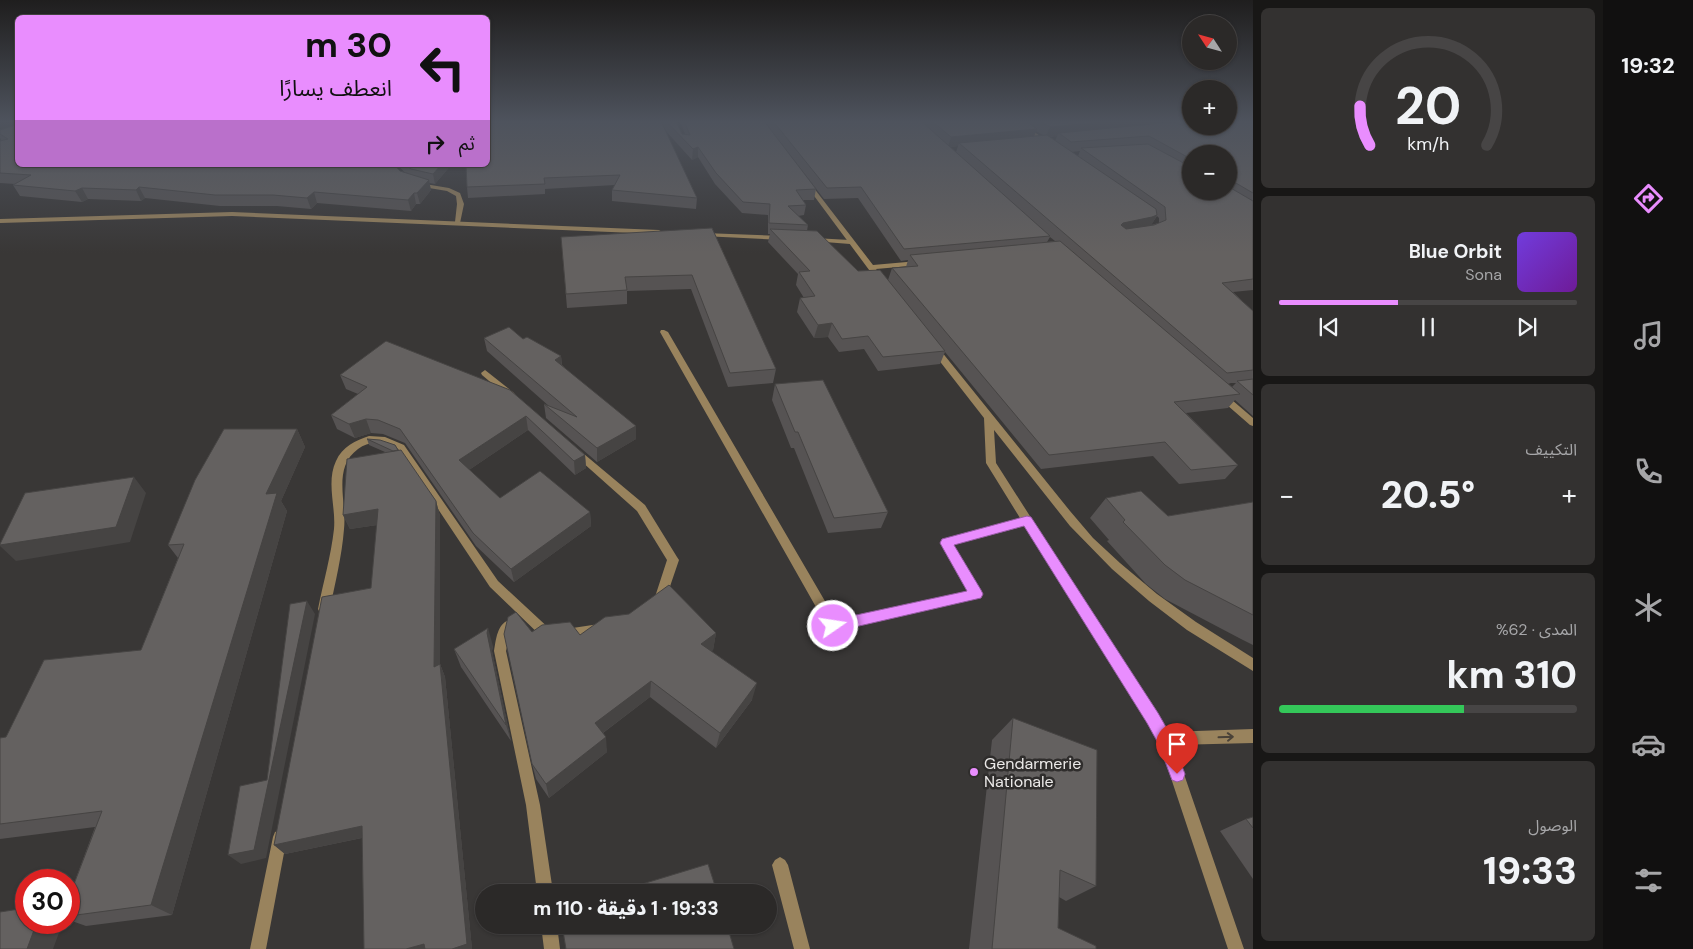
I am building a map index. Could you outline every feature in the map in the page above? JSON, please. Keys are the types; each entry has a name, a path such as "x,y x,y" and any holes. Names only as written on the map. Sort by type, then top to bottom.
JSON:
{"street":[{"path":"800,174 850,242 889,290"},
{"path":"411,182 457,193 460,198 458,222"},
{"path":"0,221 232,214 664,232"},
{"path":"694,234 792,239"},
{"path":"801,239 850,242"},
{"path":"871,268 930,262"},
{"path":"664,332 833,626 976,594 946,543 1027,520"},
{"path":"930,342 1069,517 1096,548 1130,580 1171,612 1253,665"},
{"path":"485,373 522,405"},
{"path":"1220,389 1253,424"},
{"path":"989,417 991,463 1165,739 1236,949"},
{"path":"322,616 339,528 337,466 349,449 361,442 375,438 401,447 494,584 549,636 614,627"},
{"path":"567,444 641,508 673,560 661,599 653,604"},
{"path":"522,610 505,630 500,651 533,805 544,884"},
{"path":"1165,739 1253,736"},
{"path":"258,949 283,822"},
{"path":"780,865 802,949"},
{"path":"550,934 552,949"}],"building":[{"path":"0,165 15,165 15,167 396,167 400,171 429,180 408,200 314,192 307,198 273,195 215,195 139,187 136,190 82,188 75,191 13,185 31,175 0,173"},
{"path":"490,165 682,165 697,198 612,190 620,175 544,178 545,184 467,187 466,167 490,167"},
{"path":"711,165 798,165 816,189 796,190 806,205 788,206 808,225 769,223 770,204 743,202"},
{"path":"809,165 971,165 1050,236 904,249 861,187 827,188"},
{"path":"985,165 1092,165 1156,209 1157,215 1123,223 1121,225 1126,229 1154,225 1166,220 1165,207 1106,165 1182,165 1182,200 1237,200 1237,192 1253,201 1253,279 1222,283 1253,311 1253,370 1227,373"},
{"path":"1237,165 1253,165 1253,193 1237,184"},
{"path":"408,167 439,167 433,174"},
{"path":"712,228 776,369 730,373 692,275 625,277 627,290 566,294 561,237"},
{"path":"770,229 817,231 858,271 880,270 945,351 883,357 868,336 842,339 832,323 818,325 800,298 815,296 799,272 810,271"},
{"path":"1060,241 1240,394 1174,402 1238,465 1191,470 1165,442 1049,455 892,268 918,266 910,255"},
{"path":"509,327 523,339 527,337 561,356 555,360 636,426 597,448 544,404 577,417 484,338"},
{"path":"386,341 510,390 585,455 574,461 526,416 459,460 500,498 540,471 590,512 511,569 473,533 400,429 378,420 366,419 349,424 331,415 367,387 340,375"},
{"path":"1253,379 1253,395 1237,381"},
{"path":"823,380 888,512 834,518 798,432 795,432 775,384"},
{"path":"224,429 297,429 266,494 277,493 151,905 80,915 80,869 102,811 0,824 0,738 6,737 44,660 141,650 184,544 168,545 195,480"},
{"path":"367,439 380,440 395,445 398,450 393,451"},
{"path":"401,450 436,501 434,667 440,664 467,944 452,949 425,949 424,944 406,949 364,949 362,826 274,845 322,597 371,588 378,509 343,515 347,459"},
{"path":"134,477 116,527 0,545 25,493"},
{"path":"1141,491 1168,516 1253,502 1253,615 1185,580 1165,565 1123,522 1125,520 1106,498"},
{"path":"669,585 716,633 701,644 757,683 720,733 651,681 595,723 606,737 546,784 532,764 504,634 508,617 516,612 532,632 542,625 570,622 580,635 605,617 629,614"},
{"path":"307,601 254,850 228,855 240,786 267,780 290,604"},
{"path":"488,628 487,633 506,725 454,649"},
{"path":"1013,718 1097,750 1096,886 1060,870 1058,928 1096,946 1096,949 992,949"},
{"path":"1253,817 1253,828 1246,819"},
{"path":"708,864 714,884 642,884"},
{"path":"15,910 15,934 33,934 27,949 0,949 0,912"},
{"path":"564,934 730,934 734,949 566,949"}],"place":[{"name":"Gendarmerie Nationale","path":"974,772"}],"route":[{"path":"833,626 976,594 946,543 1027,520 1048,556 1153,718 1165,739 1177,774"}]}
